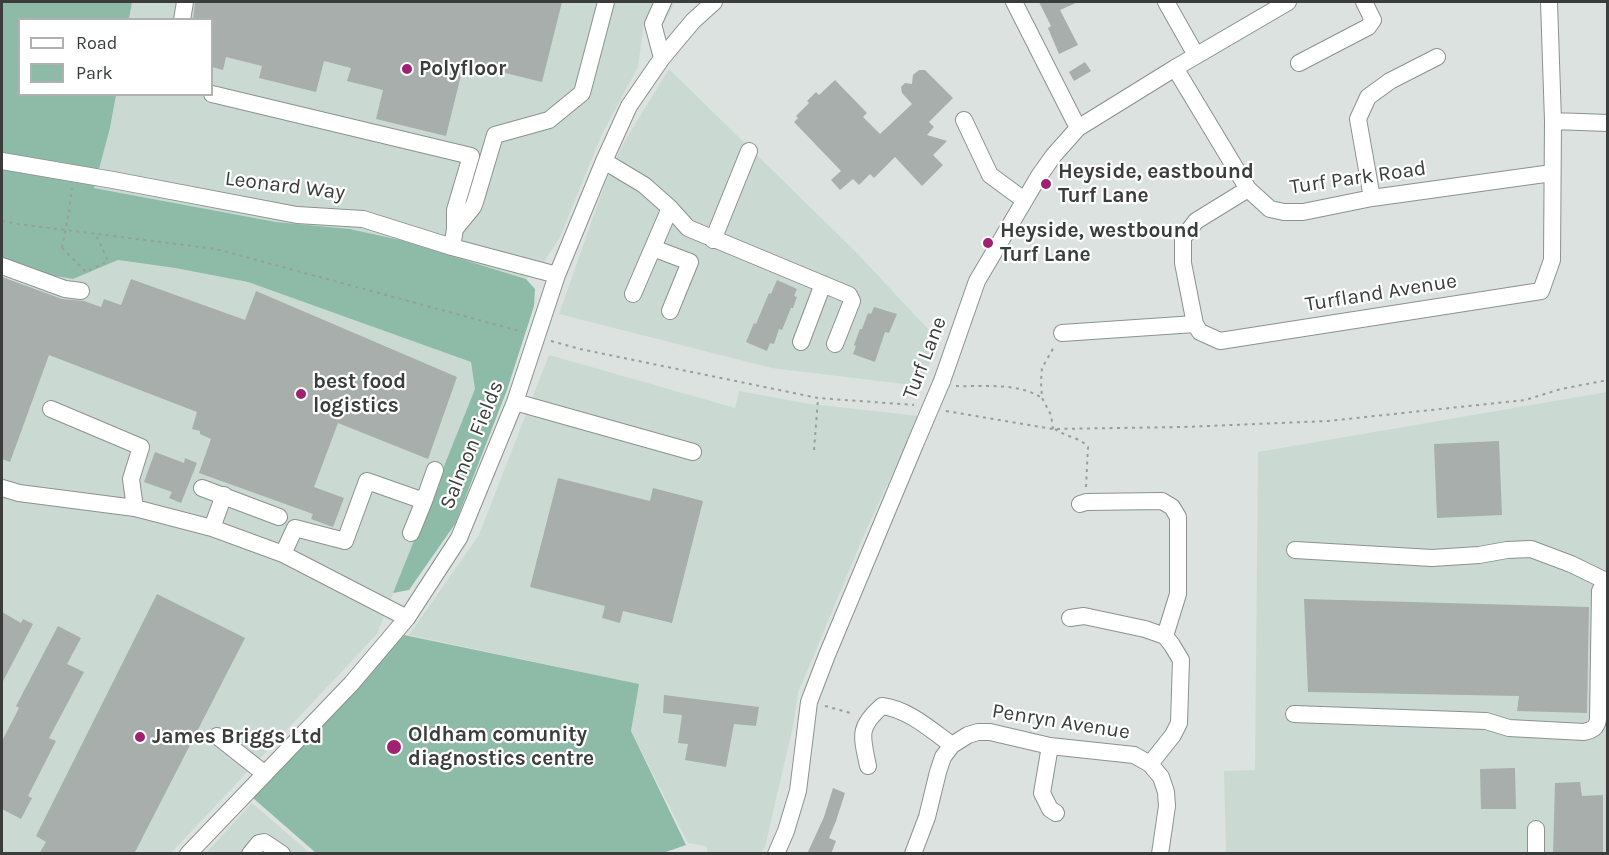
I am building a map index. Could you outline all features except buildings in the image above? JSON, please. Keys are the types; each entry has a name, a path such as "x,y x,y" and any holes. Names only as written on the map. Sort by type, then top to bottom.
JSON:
{"street":[{"path":"182,18 185,2"},
{"path":"455,229 473,207 495,135 549,120 582,93 606,2"},
{"path":"662,58 653,24 663,2"},
{"name":"Salmon Fields","path":"196,851 265,774 351,684 407,618 459,537 515,402 557,275 603,161 629,106 662,58 693,21 714,2"},
{"path":"1014,2 1078,128"},
{"path":"1167,2 1197,55"},
{"name":"Turf Lane","path":"776,854 786,831 798,791 809,702 916,442 949,383 977,281 1024,200 1054,154 1078,128 1288,2"},
{"path":"1299,63 1368,27 1373,20 1364,2"},
{"name":"Turfland Avenue","path":"1195,324 1200,332 1220,341 1541,291 1552,260 1549,2"},
{"path":"1372,198 1358,119 1368,97 1383,86 1437,57"},
{"name":"Turf Park Road","path":"1175,68 1248,189 1270,209 1303,212 1372,198 1552,173"},
{"path":"213,94 471,156 489,154"},
{"path":"964,120 990,175 1024,200"},
{"path":"1552,121 1608,123"},
{"path":"713,240 749,151"},
{"path":"452,247 455,229 454,210 471,156"},
{"name":"Leonard Way","path":"2,161 297,215 363,219 452,247 557,275"},
{"path":"603,161 644,185 688,228 849,295 852,301 835,344"},
{"path":"1062,333 1195,324 1183,263 1183,238 1196,221 1248,189"},
{"path":"633,294 670,208"},
{"path":"653,248 690,262 670,311"},
{"path":"2,266 65,289 81,291"},
{"path":"801,342 822,284"},
{"path":"515,402 693,452"},
{"path":"51,409 141,447 131,479 135,508"},
{"path":"411,532 435,470"},
{"path":"283,554 295,528 345,541 366,481 424,501"},
{"path":"2,488 19,493 135,508 212,528 283,554 407,618"},
{"path":"202,488 279,518"},
{"path":"212,528 224,495"},
{"path":"1083,503 1162,501 1176,512 1178,517 1178,594 1165,636"},
{"path":"1295,550 1432,558 1531,549 1571,564 1608,582"},
{"path":"1294,714 1486,721 1509,728 1590,731 1597,723 1600,591 1608,582"},
{"path":"1070,618 1084,616 1145,629 1165,636 1181,660 1179,723 1173,735 1150,764"},
{"path":"868,766 862,736 868,718 882,705 892,707 914,718 952,745 943,758 927,817 913,854"},
{"name":"Penryn Avenue","path":"952,745 968,735 990,732 1050,746 1134,754 1150,764 1161,777 1166,792 1167,806 1160,854"},
{"path":"217,736 265,774"},
{"path":"1050,746 1042,793 1050,808 1056,813"},
{"path":"1536,830 1536,854"},
{"path":"250,854 259,843 264,842 282,854"}],"path":[{"path":"75,173 62,248 86,272 108,261 96,234"},
{"path":"1062,333 1042,368 1042,398 1051,416 1054,429 1061,434 1085,442 1088,447 1083,503"},
{"path":"949,383 1019,388 1031,391 1042,398"},
{"path":"814,450 818,398"},
{"path":"809,702 868,718"}],"shaded area":[{"path":"132,2 675,2 662,26 644,23 638,67 602,134 560,237 542,265 526,279 400,240 350,229 276,222 94,188 116,96 213,96 213,18 129,18"},
{"path":"669,69 857,253 939,341 920,386 772,368 559,314 606,181 623,144"},
{"path":"2,258 50,275 73,279 118,260 248,282 471,362 475,389 377,634 171,853 2,853"},
{"path":"549,355 735,408 739,391 810,404 919,416 863,537 798,693 793,726 765,847 761,853 708,853 706,846 688,843 631,731 638,684 409,635 479,535"},
{"path":"1607,392 1606,853 1226,853 1224,771 1255,770 1258,452"},
{"path":"252,803 310,853 205,854"}],"green space":[{"path":"2,2 132,2 129,18 18,18 18,96 116,96 94,188 276,222 350,229 400,240 526,279 535,289 534,306 507,390 455,524 409,590 393,593 475,389 471,362 248,282 118,260 73,279 50,275 2,258"},
{"path":"404,635 639,684 631,731 686,845 660,854 316,853 253,798"}],"place":[{"name":"Polyfloor","path":"407,69"},
{"name":"Heyside, eastbound Turf Lane","path":"1046,184"},
{"name":"Heyside, westbound Turf Lane","path":"988,243"},
{"name":"best food logistics","path":"301,394"},
{"name":"James Briggs Ltd","path":"140,737"},
{"name":"Oldham comunity diagnostics centre","path":"394,747"}]}
